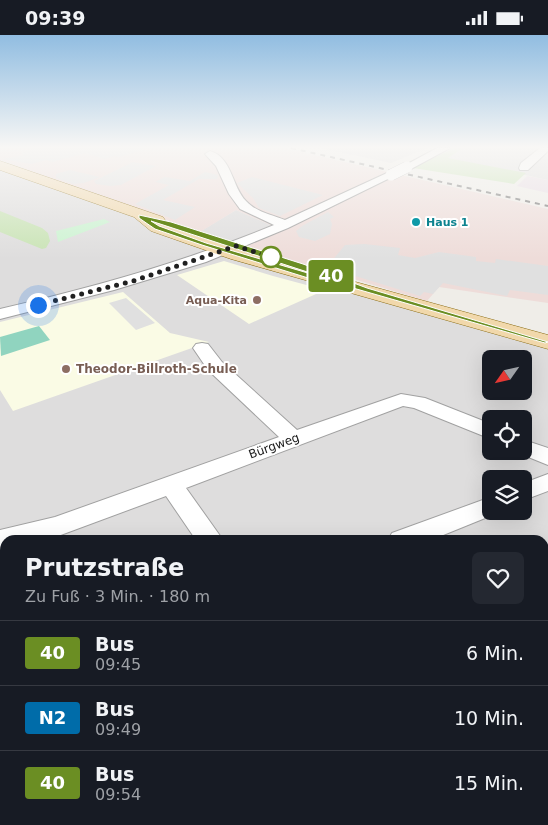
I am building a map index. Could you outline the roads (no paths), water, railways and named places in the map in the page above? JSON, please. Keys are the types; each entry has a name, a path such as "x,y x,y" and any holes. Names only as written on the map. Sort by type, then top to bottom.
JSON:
{"main road":[{"path":"55,185 141,216 157,227 229,248 323,280 365,289 548,342"}],"street":[{"path":"231,185 244,206 284,224"},
{"path":"0,314 125,283 229,248 369,185"},
{"path":"202,348 215,366 294,439"},
{"name":"Bürgweg","path":"41,535 57,533 170,484 401,400 418,403 482,428"},
{"path":"532,450 548,457"},
{"path":"532,488 548,481"},
{"path":"170,484 206,535"},
{"path":"416,535 482,509"}],"railway":[{"path":"454,185 548,206"}],"place":[{"name":"Haus 1","path":"416,222"},
{"name":"Aqua-Kita","path":"257,300"},
{"name":"Theodor-Billroth-Schule","path":"66,369"}]}
